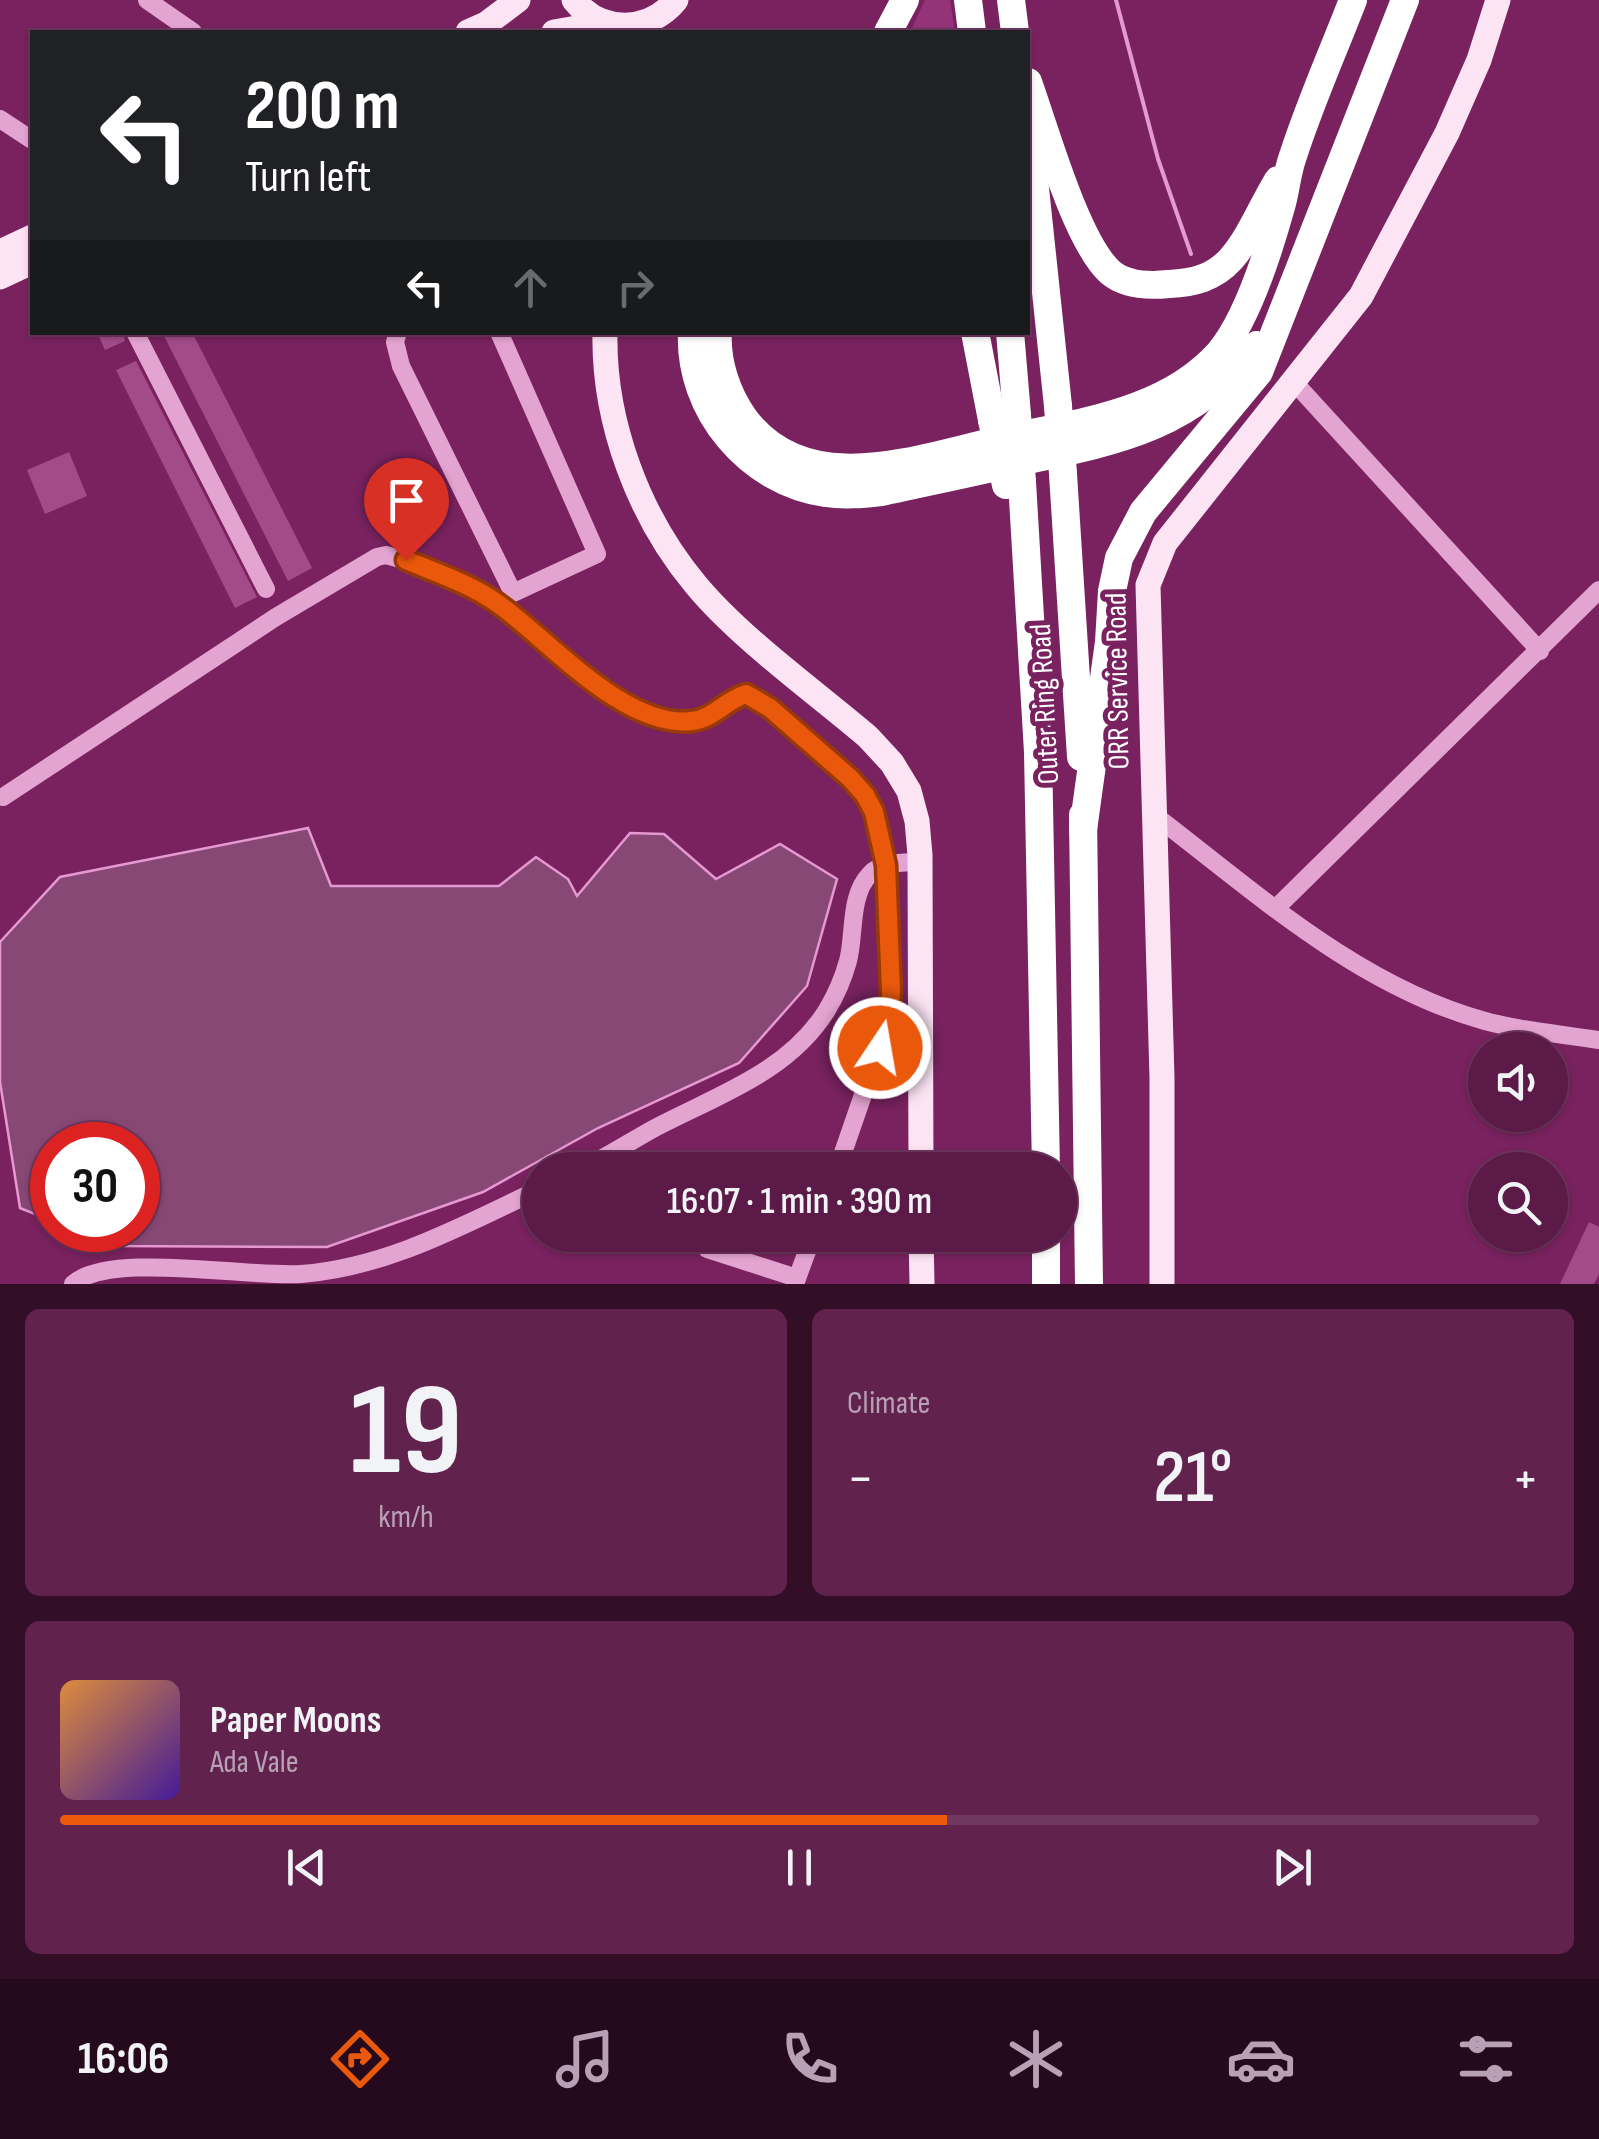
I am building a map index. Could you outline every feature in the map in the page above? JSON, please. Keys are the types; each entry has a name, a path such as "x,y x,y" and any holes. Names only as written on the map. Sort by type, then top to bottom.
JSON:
{"highway":[{"path":"889,30 904,0"},
{"path":"968,0 972,30"},
{"path":"1011,0 1016,30"},
{"path":"1030,88 1080,226 1112,274 1132,282 1192,283 1215,273 1243,243 1292,157 1353,0"},
{"path":"1083,830 1119,558 1130,532 1162,486 1259,372 1406,0"},
{"name":"Outer Ring Road","path":"1030,141 1058,406 1083,830 1089,1284"},
{"path":"718,335 727,388 750,426 785,454 825,467 873,468 1131,408 1184,382 1221,350 1245,308 1261,266 1281,208 1292,157"},
{"path":"692,335 702,392 713,416 740,451 776,477 800,487 854,494 881,492 1017,463 1143,432 1177,416 1237,370 1283,306"},
{"path":"976,335 1004,417"},
{"name":"Outer Ring Road","path":"1010,335 1004,417 1024,526 1038,752 1046,1152"},
{"path":"1046,1252 1046,1284"}],"main road":[{"path":"472,30 518,0"},
{"path":"574,0 587,14 615,27"},
{"path":"578,30 642,24 656,18 676,0"},
{"path":"663,30 676,0"},
{"name":"ORR Service Road","path":"1162,1284 1162,1078 1146,608 1154,563 1165,542 1361,296 1467,89 1498,0"},
{"path":"0,252 30,238"},
{"path":"0,277 30,263"},
{"path":"605,335 610,402 623,449 643,501 668,548 698,587 868,737 892,763 909,791 920,862 921,1152"},
{"path":"922,1252 922,1284"}],"street":[{"path":"147,0 190,30"},
{"path":"0,119 30,139"},
{"path":"137,335 266,590"},
{"path":"397,335 401,366 513,594 596,554 500,335"},
{"path":"1294,382 1540,651"},
{"path":"3,797 276,617 386,555 477,590 565,662 624,701 664,718 695,721 746,694 770,708 865,795 880,830 886,865 890,1017 843,1152"},
{"path":"1276,908 1599,590"},
{"path":"1153,814 1344,956 1408,992 1485,1021 1599,1040"},
{"path":"614,1152 781,1060 816,1026 839,987 860,889 870,872 886,865 920,862"},
{"path":"73,1284 86,1274 135,1268 301,1274 370,1262 406,1252 522,1197"},
{"path":"715,1252 796,1281 807,1252"}],"shaded area":[{"path":"925,0 950,0 955,30 911,30"},
{"path":"308,828 331,886 499,886 536,857 568,879 577,896 630,833 664,834 716,879 780,844 837,879 807,986 739,1063 555,1152 522,1152 522,1170 483,1192 327,1247 160,1246 160,1122 30,1122 30,1212 20,1208 0,1082 0,942 60,877"}],"building":[{"path":"98,335 124,335 125,341 105,350"},
{"path":"164,335 194,335 312,568 288,581"},
{"path":"136,361 257,597 235,608 116,370"},
{"path":"69,452 87,496 45,514 27,470"},
{"path":"1589,1222 1599,1227 1599,1274 1594,1284 1560,1284"}],"waterway":[{"path":"1116,0 1158,159 1191,254"}],"route":[{"path":"406,560 477,590 565,662 624,701 664,718 695,721 746,694 770,708 850,778 874,812 886,865 891,991 890,1017 880,1048"}]}
